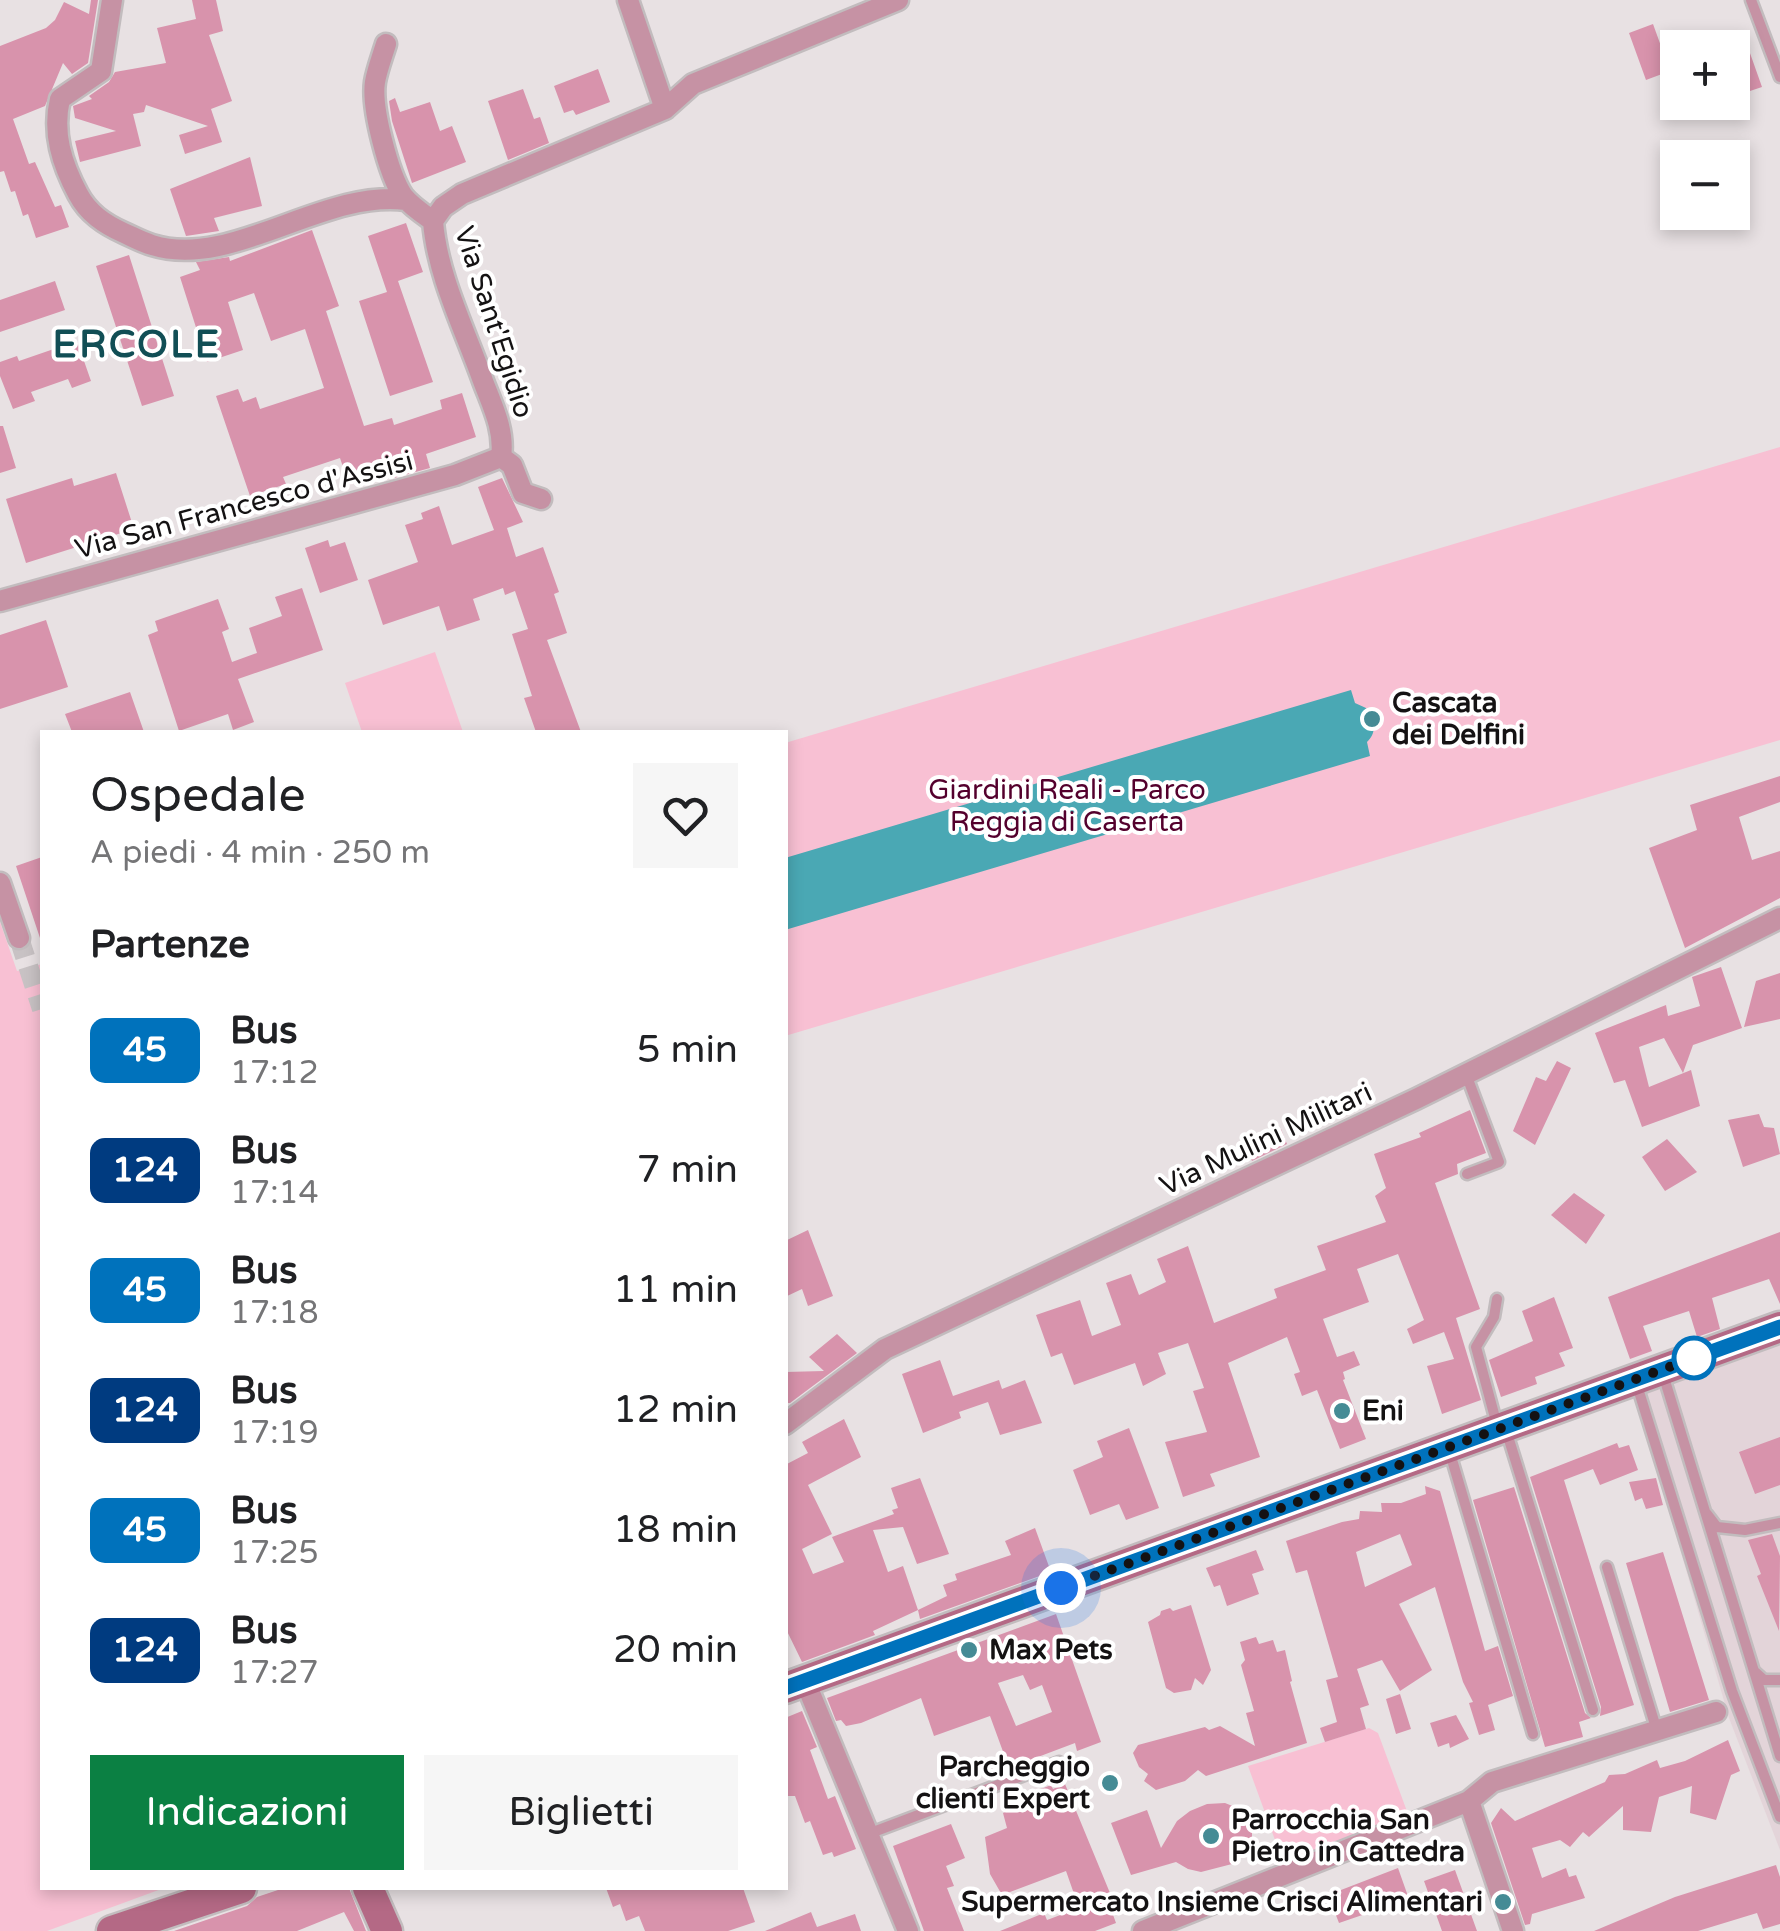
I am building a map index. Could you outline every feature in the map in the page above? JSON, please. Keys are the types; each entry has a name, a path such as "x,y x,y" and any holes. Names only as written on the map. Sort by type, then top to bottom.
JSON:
{"street":[{"path":"112,0 100,71 60,99 54,122 67,174 84,207 108,226 154,246 188,250 238,240 356,202 406,200"},
{"path":"628,0 664,109"},
{"path":"433,222 443,207 462,194 664,109 693,84 898,0"},
{"name":"Via Sant'Egidio","path":"386,44 374,84 375,104 397,186 406,200 433,222 448,283 501,430 500,457"},
{"path":"500,457 512,465 523,493 540,499"},
{"name":"Via San Francesco d'Assisi","path":"0,602 455,476 500,457"},
{"path":"0,883 19,938"},
{"name":"Via Mulini Militari","path":"788,1422 884,1349 1466,1074 1780,918"},
{"path":"908,1931 868,1834 792,1676 1448,1448 1780,1327"},
{"path":"1143,1931 1469,1801 1492,1782 1716,1712"},
{"path":"1469,1801 1513,1931"},
{"path":"112,1931 234,1890"},
{"path":"369,1890 387,1931"}],"lane":[{"path":"1751,0 1780,77"},
{"path":"1466,1074 1499,1162 1467,1174"},
{"path":"1497,1299 1494,1317 1476,1346 1593,1710"},
{"path":"1649,1375 1703,1510 1780,1756"},
{"path":"1649,1375 1736,1704 1780,1818"},
{"path":"1448,1448 1534,1734"},
{"path":"1703,1510 1717,1527 1745,1530 1780,1523"},
{"path":"1606,1567 1657,1731"},
{"path":"1754,1670 1764,1680 1780,1680"},
{"path":"1736,1704 1761,1695"},
{"path":"868,1834 1059,1762"}],"shaded area":[{"path":"1780,1342 1780,1850 1729,1718 1635,1394"}],"green space":[{"name":"Giardini Reali - Parco Reggia di Caserta","path":"1780,447 1780,740 788,1035 788,742"},
{"path":"435,652 462,730 361,730 345,683"},
{"path":"0,922 17,971 40,965 40,1890 159,1890 47,1931 0,1931"},
{"path":"1369,1728 1378,1733 1408,1814 1283,1862 1248,1766"}],"water":[{"path":"1351,690 1355,703 1366,708 1373,721 1373,734 1367,742 1370,756 788,929 788,857"}],"building":[{"path":"91,0 98,0 88,63 72,74 63,63 45,106 13,119 29,164 35,162 55,207 61,205 69,227 36,238 28,214 23,216 15,191 11,192 4,171 0,172 0,46 46,28 64,2 89,14"},
{"path":"192,0 216,0 223,31 209,35 232,101 211,109 222,142 185,154 179,135 208,126 146,105 144,112 133,114 141,146 80,162 75,141 116,131 75,118 73,106 92,99 89,96 109,82 115,72 166,63 157,28 196,19"},
{"path":"1653,24 1660,43 1660,75 1646,80 1629,33"},
{"path":"1750,53 1762,87 1750,91"},
{"path":"598,69 610,102 576,115 573,110 564,113 554,86"},
{"path":"523,89 534,119 540,117 549,143 508,160 488,101"},
{"path":"395,98 400,112 430,102 440,131 452,126 466,162 412,183 392,121 389,101"},
{"path":"250,157 262,206 214,218 219,231 186,236 170,189"},
{"path":"406,223 423,272 398,281 433,382 390,396 359,301 387,292 368,236"},
{"path":"312,230 339,306 326,311 364,426 392,418 394,425 442,409 440,400 462,393 476,437 426,454 430,468 394,478 392,471 349,485 340,458 283,477 286,484 250,496 216,396 238,389 243,402 256,397 260,409 324,388 305,329 271,341 254,293 228,302 243,350 207,362 180,277 200,270 196,262 229,257 230,261"},
{"path":"129,255 174,396 142,406 96,266"},
{"path":"55,281 65,310 0,332 0,300"},
{"path":"77,341 91,381 72,388 68,379 31,392 35,401 13,409 0,376 0,362 17,356 19,361"},
{"path":"0,426 16,468 0,473"},
{"path":"116,473 134,529 26,563 6,499 72,478 74,486"},
{"path":"502,478 523,522 507,528 516,557 543,547 559,592 554,594 567,633 547,640 580,730 535,730 524,698 532,696 512,634 528,629 515,591 505,595 503,588 473,599 480,620 447,631 439,606 383,625 368,580 418,562 405,525 423,519 421,513 439,506 452,545 494,530 478,487"},
{"path":"328,540 330,547 345,542 358,580 320,593 305,548"},
{"path":"302,588 323,650 238,679 254,722 233,730 228,714 179,730 148,635 158,631 155,621 218,599 229,629 222,632 232,662 257,653 249,628 282,616 275,597"},
{"path":"46,620 68,687 0,709 0,635"},
{"path":"130,692 143,730 71,730 65,714"},
{"path":"1780,776 1780,802 1739,817 1752,860 1780,851 1780,898 1685,948 1649,848 1697,830 1690,805"},
{"path":"40,858 40,938 16,866"},
{"path":"1721,967 1742,1028 1693,1045 1683,1073 1664,1038 1639,1047 1649,1087 1691,1070 1700,1106 1642,1127 1625,1080 1614,1083 1595,1033 1666,1005 1668,1016 1700,1006 1692,977"},
{"path":"1780,973 1780,1019 1744,1027 1756,981"},
{"path":"1557,1061 1571,1068 1535,1145 1513,1131 1536,1077 1546,1081"},
{"path":"1470,1110 1486,1153 1457,1164 1458,1174 1435,1183 1480,1309 1456,1318 1481,1400 1442,1414 1427,1366 1454,1359 1444,1332 1413,1344 1407,1329 1424,1320 1398,1254 1357,1269 1369,1302 1323,1319 1337,1357 1354,1351 1360,1365 1343,1372 1343,1380 1366,1439 1340,1449 1317,1390 1302,1396 1294,1374 1300,1372 1287,1337 1228,1363 1260,1457 1210,1474 1215,1486 1183,1497 1165,1442 1207,1432 1193,1391 1204,1388 1188,1343 1158,1353 1166,1374 1143,1386 1135,1363 1074,1385 1062,1353 1051,1357 1036,1315 1080,1300 1092,1336 1121,1325 1106,1283 1131,1274 1139,1295 1166,1282 1157,1259 1188,1246 1214,1323 1277,1298 1274,1289 1326,1270 1317,1246 1386,1222 1375,1196 1386,1188 1374,1154 1421,1137 1419,1133"},
{"path":"1759,1114 1764,1127 1774,1128 1780,1154 1743,1167 1728,1120"},
{"path":"1281,1129 1287,1144 1252,1161 1245,1144"},
{"path":"1667,1139 1697,1172 1665,1191 1642,1157"},
{"path":"1574,1193 1605,1215 1586,1244 1551,1215"},
{"path":"808,1230 833,1296 808,1306 802,1289 788,1296 788,1240"},
{"path":"1780,1232 1780,1304 1769,1279 1712,1298 1720,1329 1697,1337 1689,1311 1643,1326 1652,1351 1630,1359 1608,1297"},
{"path":"1554,1297 1573,1348 1559,1353 1565,1366 1535,1377 1537,1384 1501,1397 1489,1360 1533,1341 1522,1311"},
{"path":"837,1334 857,1353 788,1403 788,1372 824,1371 809,1357"},
{"path":"940,1360 953,1396 999,1380 1002,1389 1025,1380 1042,1423 1000,1435 988,1402 959,1412 961,1418 923,1433 902,1374"},
{"path":"844,1419 861,1457 808,1485 832,1534 802,1549 813,1574 844,1562 832,1537 894,1514 892,1510 898,1508 891,1488 920,1478 949,1554 917,1564 903,1527 873,1530 888,1572 903,1566 918,1610 873,1631 875,1635 802,1662 788,1633 788,1463 808,1453 802,1442"},
{"path":"1129,1428 1159,1508 1126,1520 1119,1504 1090,1515 1073,1470 1103,1457 1097,1441"},
{"path":"1780,1437 1780,1485 1755,1494 1739,1452"},
{"path":"1617,1443 1619,1448 1629,1445 1638,1470 1600,1485 1593,1469 1564,1480 1634,1705 1600,1716 1601,1707 1530,1477"},
{"path":"1656,1478 1663,1505 1646,1509 1642,1498 1635,1501 1629,1482"},
{"path":"1425,1486 1440,1491 1485,1651 1498,1646 1513,1696 1488,1705 1495,1730 1479,1735 1469,1703 1473,1702 1463,1682 1435,1587 1399,1604 1432,1670 1400,1691 1382,1660 1357,1669 1369,1705 1360,1708 1366,1729 1325,1742 1320,1728 1337,1722 1326,1680 1338,1677 1307,1570 1296,1573 1286,1541 1359,1519 1360,1511 1382,1512 1381,1503 1401,1503 1426,1494","holes":["1400,1534 1412,1565 1365,1587 1356,1552"]},
{"path":"1514,1487 1585,1713 1591,1718 1579,1722 1583,1737 1545,1747 1473,1500"},
{"path":"1035,1528 1051,1572 920,1619 918,1610 947,1596 943,1585 957,1580 955,1574 1011,1555 1005,1541"},
{"path":"1772,1534 1780,1556 1779,1631 1757,1576 1761,1574 1748,1540"},
{"path":"1256,1550 1264,1570 1252,1574 1259,1594 1227,1606 1220,1585 1214,1587 1206,1568"},
{"path":"1663,1552 1709,1700 1670,1712 1626,1563"},
{"path":"1191,1605 1211,1670 1203,1685 1195,1678 1191,1690 1174,1693 1166,1688 1148,1622 1161,1611"},
{"path":"1056,1614 1101,1742 1077,1751 1075,1743 1009,1768 990,1716 934,1736 921,1698 846,1726 841,1720 836,1721 827,1698","holes":["1023,1675 1030,1690 1042,1685 1052,1712 1016,1726 998,1683"]},
{"path":"1256,1637 1259,1644 1273,1640 1277,1652 1285,1650 1307,1743 1206,1776 1198,1770 1185,1781 1156,1790 1144,1781 1148,1774 1139,1767 1133,1753 1138,1745 1220,1726 1255,1746 1246,1713 1254,1711 1241,1665 1245,1660 1240,1642"},
{"path":"1400,1694 1411,1729 1396,1734 1386,1699"},
{"path":"802,1711 817,1747 810,1750 828,1799 835,1796 856,1849 834,1857 832,1852 823,1855 810,1821 805,1823 795,1796 788,1796 788,1717"},
{"path":"1456,1715 1469,1739 1450,1748 1449,1743 1438,1747 1430,1723"},
{"path":"1728,1740 1740,1771 1731,1775 1716,1820 1690,1813 1692,1786 1659,1797 1651,1832 1623,1830 1623,1806 1589,1837 1583,1832 1570,1847 1560,1840 1532,1848 1542,1878 1566,1868 1569,1877 1576,1875 1585,1898 1532,1914 1530,1924 1525,1925 1491,1823 1501,1808 1515,1821 1605,1782 1609,1775 1625,1774 1657,1760 1660,1768 1685,1761"},
{"path":"1065,1784 1117,1910 1112,1912 1116,1923 1095,1931 1000,1931 1044,1913 1047,1920 1079,1908 1066,1871 1002,1895 990,1874 985,1837 1007,1828 1003,1813 1029,1801 1026,1795"},
{"name":"Parrocchia San Pietro in Cattedra","path":"1225,1803 1240,1809 1252,1822 1252,1838 1246,1851 1232,1864 1201,1872 1176,1862 1131,1875 1111,1823 1147,1810 1161,1848 1177,1821 1190,1811 1207,1804"},
{"path":"951,1824 965,1858 946,1866 954,1886 947,1888 964,1931 924,1931 893,1846"},
{"path":"1776,1865 1780,1877 1780,1924 1763,1929 1757,1913 1698,1931 1594,1931 1675,1897"},
{"path":"1398,1868 1409,1899 1339,1923 1328,1895"},
{"path":"1455,1870 1477,1931 1442,1931 1424,1881"},
{"path":"278,1890 350,1890 366,1931 354,1931 344,1912 297,1931 174,1931 247,1906 257,1897"},
{"path":"607,1890 744,1890 755,1922 728,1931 645,1931 639,1916 626,1921 620,1904 613,1907"},
{"path":"811,1912 817,1927 855,1914 861,1931 765,1931"}],"tunnel":[{"path":"19,938 40,1003"}],"bus line":[{"name":"45","path":"788,1687 1780,1327"}],"place":[{"name":"Cascata dei Delfini","path":"1372,719"},
{"name":"Eni","path":"1342,1411"},
{"name":"Max Pets","path":"969,1650"},
{"name":"Parcheggio clienti Expert","path":"1110,1783"},
{"name":"Parrocchia San Pietro in Cattedra","path":"1211,1836"},
{"name":"Supermercato Insieme Crisci Alimentari","path":"1503,1902"}],"district":[{"name":"ERCOLE","path":"137,345"}],"route":[{"path":"1061,1588 1694,1358"}]}
